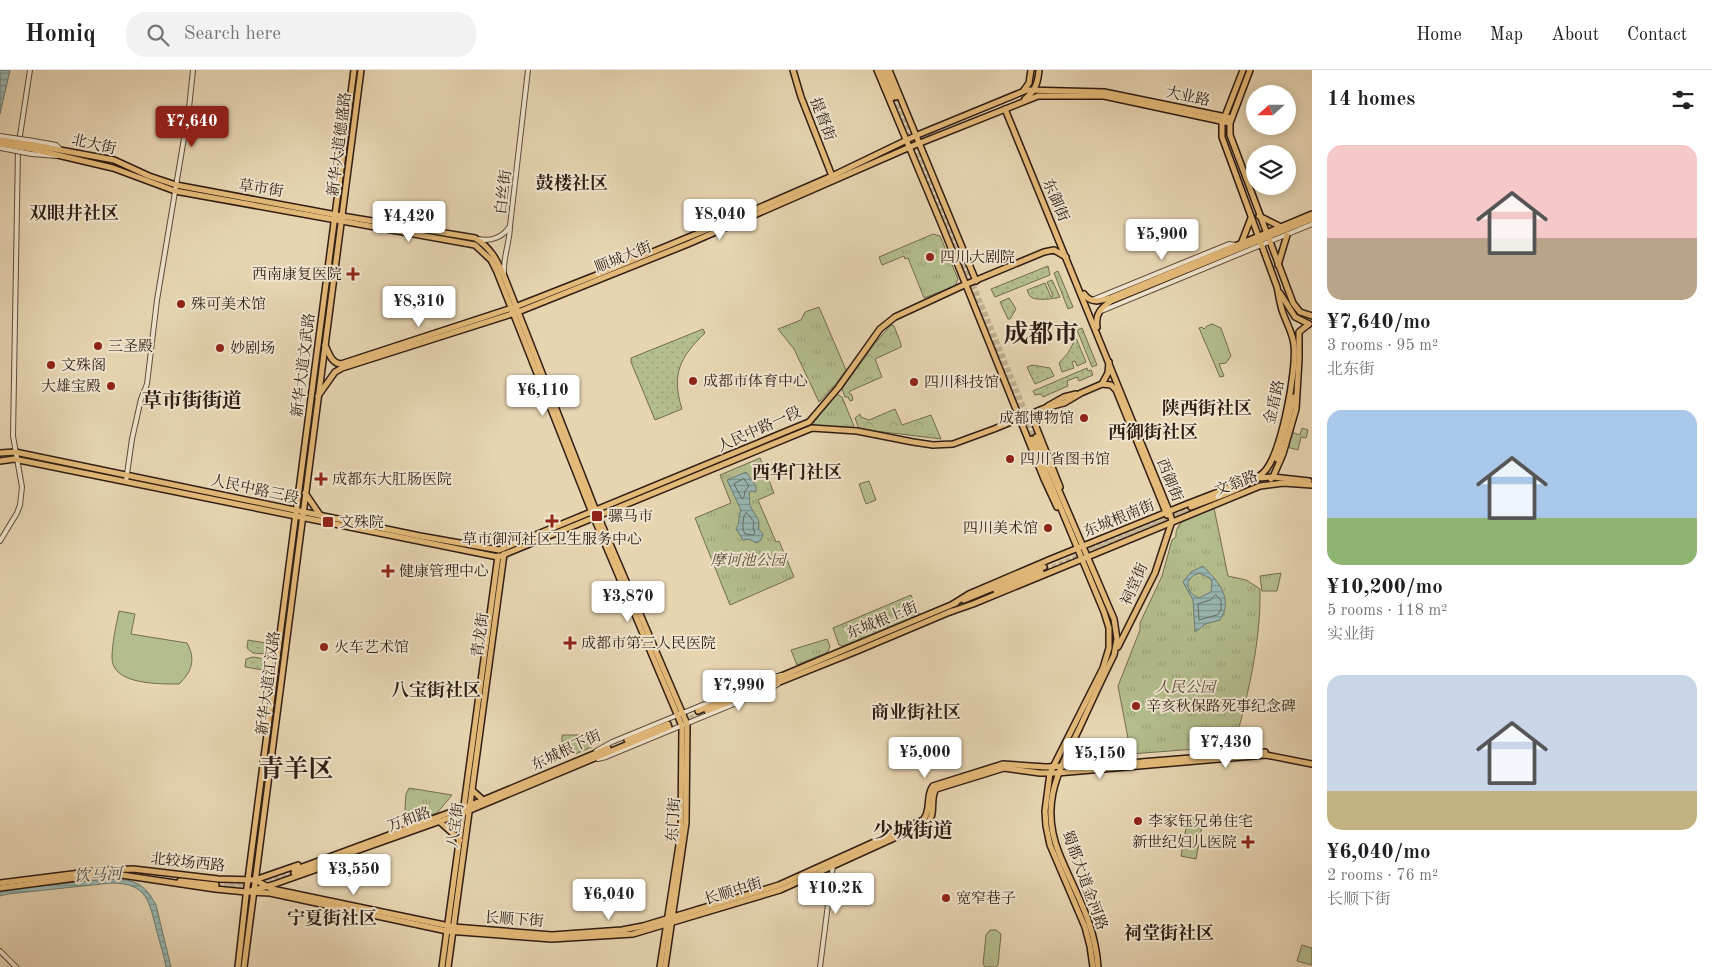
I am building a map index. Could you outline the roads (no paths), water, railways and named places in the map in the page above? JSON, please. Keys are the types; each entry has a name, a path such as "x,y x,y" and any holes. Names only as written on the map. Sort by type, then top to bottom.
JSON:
{"main road":[{"name":"新华大道德盛路","path":"335,216 354,70"},
{"name":"新华大道德盛路","path":"341,219 361,70"},
{"name":"提督街","path":"793,70 801,97 832,176"},
{"path":"877,70 915,136 976,281"},
{"path":"881,70 894,98"},
{"path":"885,70 907,140 1020,418 1034,436 1088,557 1115,624 1117,638 1114,655"},
{"path":"889,70 894,98"},
{"path":"1020,92 1028,86 1031,70"},
{"path":"1023,101 1035,89 1039,70"},
{"path":"1243,70 1224,119 1221,129 1222,137 1277,287 1294,317 1311,324"},
{"path":"1250,70 1230,121 1229,130 1232,142 1293,303 1300,312 1312,316"},
{"name":"大业路","path":"1020,92 1035,89 1104,92 1230,121"},
{"name":"顺城大街","path":"325,345 332,360 341,364 514,310 684,240 832,176 915,136 1020,92"},
{"name":"大业路","path":"1023,101 1045,95 1104,96 1224,119"},
{"name":"顺城大街","path":"318,396 335,372 342,368 514,310 688,244 910,147 1023,101"},
{"name":"东御街","path":"1005,109 1084,300"},
{"path":"0,140 33,147"},
{"path":"0,144 33,147"},
{"name":"北大街","path":"33,147 113,168 175,188"},
{"name":"草市街","path":"175,188 234,202 335,216 341,219"},
{"path":"1101,342 1096,320 1098,313 1111,301 1260,241 1281,227 1312,214"},
{"name":"新华大道文武路","path":"296,513 335,216"},
{"path":"1259,216 1281,227"},
{"path":"1240,244 1251,218"},
{"name":"新华大道文武路","path":"303,514 341,219"},
{"path":"341,219 475,238 483,243 492,253 504,276 514,310"},
{"path":"341,219 475,245 491,260 514,310 595,514 685,725"},
{"path":"1267,237 1312,219"},
{"path":"1278,265 1287,235"},
{"path":"1075,279 1084,296 1091,300 1110,298 1240,244 1260,241"},
{"name":"人民中路一段","path":"595,514 809,422 838,388 880,329 895,317 1044,252 1054,250 1066,257"},
{"name":"金盾路","path":"1257,478 1269,464 1289,403 1293,376 1295,353 1293,340 1277,287"},
{"name":"西御街","path":"1084,300 1167,512"},
{"name":"金盾路","path":"1273,477 1283,454 1296,410 1299,332 1311,324"},
{"path":"1102,384 1108,373 1109,362"},
{"name":"金盾路","path":"1277,459 1293,405 1298,376"},
{"name":"人民中路一段","path":"503,551 812,428 857,431 913,442 946,445 978,435 1045,408 1064,397 1081,393 1102,384"},
{"name":"西御街","path":"1102,384 1111,385 1116,390 1172,521"},
{"path":"1031,414 1034,436"},
{"path":"809,422 812,428"},
{"name":"蜀都大道金河路","path":"1034,436 1068,527 1108,621 1110,642 1103,668 1050,773 1045,811 1048,839 1085,927 1093,967"},
{"name":"人民中路三段","path":"0,454 16,452 126,479"},
{"name":"人民中路三段","path":"1,461 17,459 126,479 303,514 498,557"},
{"path":"1260,486 1273,477"},
{"name":"文翁路","path":"1167,512 1257,478 1273,477 1312,483"},
{"name":"文翁路","path":"1191,506 1241,487 1257,478"},
{"name":"文翁路","path":"1172,521 1260,486 1284,483 1312,483"},
{"path":"305,493 320,515"},
{"name":"东城根南街","path":"1077,549 1167,512"},
{"name":"新华大道江汉路","path":"238,967 296,513"},
{"name":"人民中路三段","path":"303,514 320,515 503,551"},
{"name":"新华大道江汉路","path":"244,967 303,514"},
{"name":"东城根南街","path":"1081,559 1172,521"},
{"name":"祠堂街","path":"1060,766 1155,573 1172,521"},
{"name":"东城根上街","path":"953,604 969,594 1077,549"},
{"name":"青龙街","path":"478,726 498,557 503,551"},
{"name":"青龙街","path":"478,726 503,551"},
{"name":"东城根上街","path":"821,662 973,604 1081,559"},
{"name":"东城根上街","path":"821,662 953,604 1045,568 950,612"},
{"path":"699,712 821,662"},
{"path":"589,758 668,725"},
{"name":"东门街","path":"669,920 681,832 685,725"},
{"name":"八宝街","path":"450,929 460,840 472,790 478,726"},
{"name":"八宝街","path":"450,929 478,726"},
{"path":"834,863 923,820 927,815 932,786 1003,764 1053,767 1264,752 1312,762"},
{"path":"834,863 927,823 932,817 936,789 1004,768 1057,773 1266,755 1312,762"},
{"name":"东城根下街","path":"466,809 483,800 589,758"},
{"name":"东城根下街","path":"466,809 589,758"},
{"name":"蜀都大道金河路","path":"1060,766 1051,804 1054,836 1089,919 1098,967"},
{"path":"472,790 483,800"},
{"name":"万和路","path":"255,880 359,842 384,839 439,821 466,809"},
{"name":"万和路","path":"294,871 466,809"},
{"path":"439,821 460,840"},
{"name":"万和路","path":"253,890 366,851 384,839"},
{"name":"长顺中街","path":"669,920 779,885 834,863"},
{"name":"北较场西路","path":"0,888 133,869 270,893 450,929"},
{"name":"北较场西路","path":"0,883 104,870 121,872 136,878 217,884 255,880"},
{"path":"255,880 272,889 450,929"},
{"path":"660,967 669,920"},
{"path":"665,967 669,920"},
{"name":"长顺下街","path":"450,929 552,935 622,930 669,920"},
{"path":"442,967 450,929"},
{"path":"448,967 450,929"}],"street":[{"path":"0,542 20,505 22,487 13,436 13,390 18,157 30,70"},
{"path":"126,479 132,439 146,384 193,70"},
{"name":"白丝街","path":"504,276 504,262 510,240 528,70"},
{"path":"0,136 33,147"},
{"path":"0,148 56,145 60,153"},
{"path":"1260,241 1267,237 1287,235 1312,224"},
{"name":"白丝街","path":"475,238 483,240 493,239 504,234 510,226"},
{"name":"东城根下街","path":"589,758 607,745 680,714 763,680 785,677"},
{"name":"东城根下街","path":"589,758 606,757 685,725 770,689 785,677"},
{"path":"820,967 834,863"},
{"path":"0,951 16,967"}],"water":[{"path":"0,70 10,70 0,114"},
{"path":"746,472 756,486 756,492 751,491 749,493 751,508 758,519 758,528 763,534 761,540 757,543 748,539 743,540 736,529 741,510 727,480"},
{"path":"1203,566 1219,584 1225,598 1224,612 1220,620 1205,624 1195,632 1193,600 1183,582 1191,572","holes":["1199,573 1210,578 1212,582 1211,592 1199,598 1193,595 1188,587 1188,581"]},
{"path":"108,879 137,883 152,897 156,905 171,967 166,967 149,903 145,896 133,886 111,883 0,896 0,892 9,889"}],"tunnel":[{"path":"896,97 1036,437"},
{"path":"892,98 1032,439"},
{"path":"1236,492 1265,477 1277,459"},
{"path":"1045,570 1221,498"},
{"path":"1083,551 1191,507"},
{"path":"669,727 700,714"},
{"path":"229,884 256,882 294,870"},
{"path":"216,885 256,885 294,873"}],"place":[{"name":"四川大剧院","path":"930,257"},
{"name":"西南康复医院","path":"353,274"},
{"name":"殊可美术馆","path":"181,304"},
{"name":"三圣殿","path":"98,346"},
{"name":"妙剧场","path":"220,348"},
{"name":"文殊阁","path":"51,365"},
{"name":"成都市体育中心","path":"693,381"},
{"name":"四川科技馆","path":"914,382"},
{"name":"大雄宝殿","path":"111,386"},
{"name":"成都博物馆","path":"1084,418"},
{"name":"四川省图书馆","path":"1010,459"},
{"name":"成都东大肛肠医院","path":"321,479"},
{"name":"骡马市","path":"597,516"},
{"name":"草市御河社区卫生服务中心","path":"552,521"},
{"name":"文殊院","path":"328,522"},
{"name":"四川美术馆","path":"1048,528"},
{"name":"健康管理中心","path":"388,571"},
{"name":"成都市第三人民医院","path":"570,643"},
{"name":"火车艺术馆","path":"324,647"},
{"name":"辛亥秋保路死事纪念碑","path":"1136,706"},
{"name":"李家钰兄弟住宅","path":"1138,821"},
{"name":"新世纪妇儿医院","path":"1248,842"},
{"name":"宽窄巷子","path":"946,898"}],"district":[{"name":"鼓楼社区","path":"572,183"},
{"name":"双眼井社区","path":"74,213"},
{"name":"成都市","path":"1041,333"},
{"name":"草市街街道","path":"192,400"},
{"name":"陕西街社区","path":"1207,408"},
{"name":"西御街社区","path":"1153,432"},
{"name":"西华门社区","path":"797,472"},
{"name":"八宝街社区","path":"436,690"},
{"name":"商业街社区","path":"916,712"},
{"name":"青羊区","path":"296,768"},
{"name":"少城街道","path":"913,830"},
{"name":"宁夏街社区","path":"332,918"},
{"name":"祠堂街社区","path":"1169,933"}],"park label":[{"name":"摩诃池公园","path":"748,560"},
{"name":"人民公园","path":"1185,687"}],"water label":[{"name":"饮马河","path":"98,874"}]}
